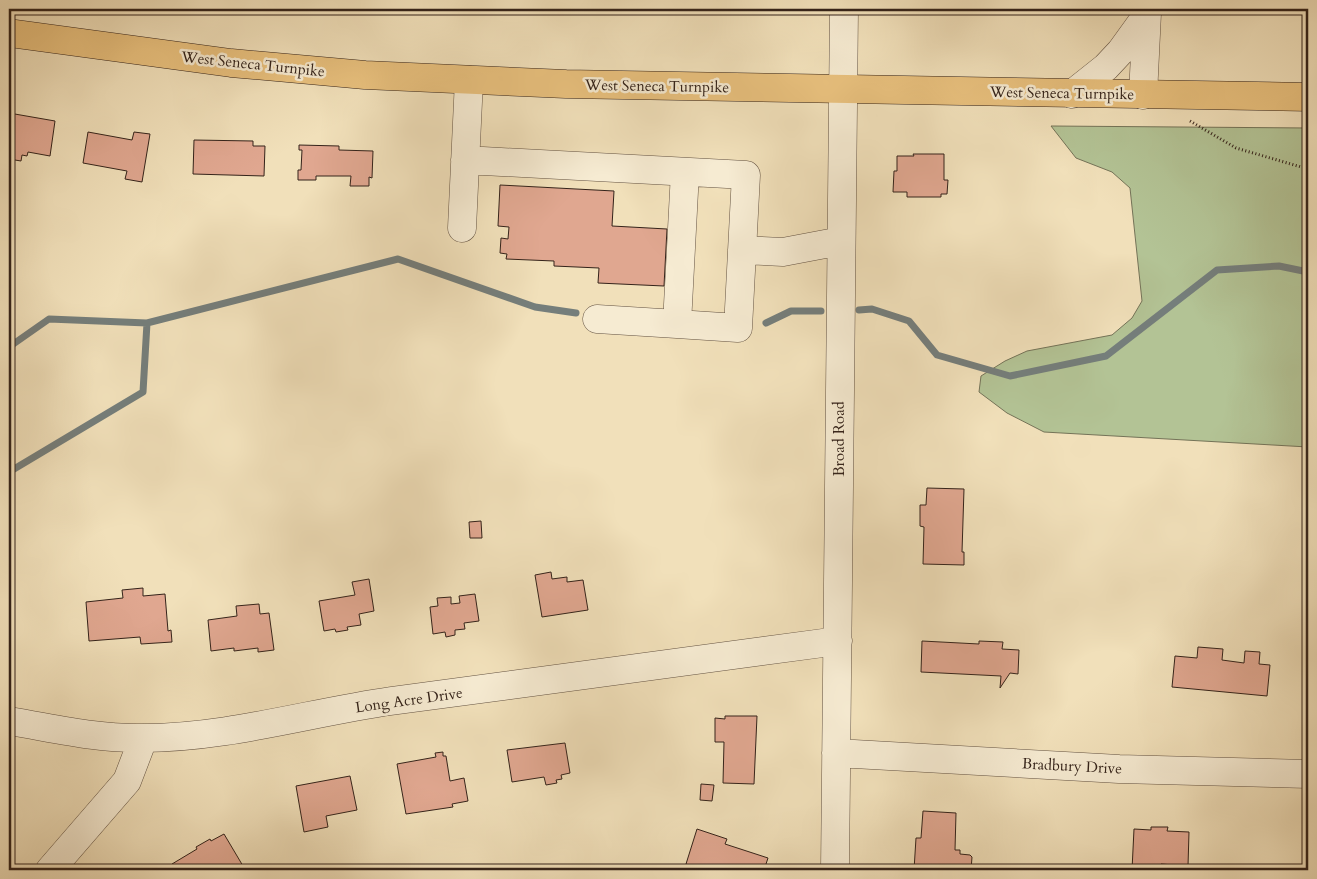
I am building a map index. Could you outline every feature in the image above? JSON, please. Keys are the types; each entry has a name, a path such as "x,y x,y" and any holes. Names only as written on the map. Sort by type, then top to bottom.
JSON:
{"main road":[{"name":"West Seneca Turnpike","path":"9,33 231,63 365,75 566,84 1308,97"}],"street":[{"name":"Broad Road","path":"835,870 844,9"},
{"path":"1072,94 1106,67 1121,51 1148,12"},
{"path":"1143,95 1148,12"},
{"path":"462,228 469,80"},
{"path":"465,160 746,175 738,328 597,319"},
{"path":"677,324 685,172"},
{"path":"742,250 783,252 841,241"},
{"name":"Long Acre Drive","path":"9,721 108,738 190,736 374,704 838,641"},
{"path":"50,870 127,781 143,738"},
{"name":"Bradbury Drive","path":"836,754 1119,769 1308,774"}],"path":[{"path":"1182,95 1190,122 1236,148 1308,169"}],"green space":[{"path":"1051,126 1308,128 1308,447 1044,432 1007,413 979,392 981,376 1005,361 1027,351 1112,335 1132,318 1142,301 1130,188 1112,172 1076,158"}],"building":[{"path":"9,113 55,121 50,156 28,152 27,156 22,155 21,161 9,159"},
{"path":"88,132 132,140 134,132 150,134 142,182 125,179 127,171 83,163"},
{"path":"194,140 253,141 253,146 265,146 264,176 193,174"},
{"path":"299,145 339,146 339,150 373,151 372,178 369,177 369,186 350,186 351,176 316,176 316,180 298,180 298,170 301,170 302,150 299,150"},
{"path":"913,154 944,154 944,180 948,180 947,194 941,194 941,197 907,197 907,192 893,192 894,171 897,171 897,156 914,156"},
{"path":"500,185 614,191 612,226 667,229 664,286 598,283 599,268 554,266 554,261 506,259 507,254 500,253 501,238 508,239 509,227 498,226"},
{"path":"927,488 964,489 962,552 964,552 964,565 923,564 924,527 920,526 920,505 926,505"},
{"path":"481,521 482,538 470,538 469,522"},
{"path":"551,572 552,579 567,577 567,582 583,580 588,610 542,617 535,575"},
{"path":"369,579 374,611 359,614 361,625 347,627 348,630 336,632 335,629 324,631 319,601 355,595 352,582"},
{"path":"143,588 143,596 165,594 168,631 171,630 172,642 141,644 140,637 89,641 86,602 123,598 122,590"},
{"path":"475,594 479,621 464,623 465,629 455,630 455,635 446,637 445,632 433,634 430,607 438,606 437,598 451,597 451,604 460,603 459,596"},
{"path":"259,604 260,614 269,613 274,650 258,652 258,648 234,651 234,648 211,651 208,620 237,616 236,606"},
{"path":"922,641 979,644 979,641 1003,642 1002,649 1019,650 1018,674 1010,673 1000,688 1001,676 921,672"},
{"path":"1198,647 1223,649 1222,660 1244,663 1245,651 1260,652 1259,664 1270,665 1267,696 1172,687 1175,656 1197,658"},
{"path":"725,716 757,716 754,784 723,783 724,742 715,742 715,718 725,719"},
{"path":"565,743 570,773 561,775 562,779 556,780 557,783 546,785 544,777 512,782 507,750"},
{"path":"443,752 443,756 446,756 450,781 464,778 468,801 452,804 453,807 406,814 397,764 436,757 435,753"},
{"path":"350,776 357,810 326,816 328,827 304,832 296,786"},
{"path":"701,784 714,785 712,801 700,800"},
{"path":"923,811 956,813 955,850 960,850 960,854 972,857 971,870 914,870 916,838 921,838"},
{"path":"1151,827 1168,827 1167,831 1189,832 1188,866 1161,864 1160,870 1132,870 1134,829 1151,830"},
{"path":"697,829 727,839 725,844 768,858 764,870 705,870 686,864"},
{"path":"224,834 243,866 236,870 225,870 223,867 218,870 175,870 172,864 197,849 196,847"}],"waterway":[{"path":"9,347 49,319 147,323 398,259 535,307 576,313"},
{"path":"859,310 872,309 909,321 937,355 1010,376 1106,356 1217,270 1279,266 1308,272"},
{"path":"766,323 791,311 821,311"},
{"path":"9,472 143,392 147,323"}]}
